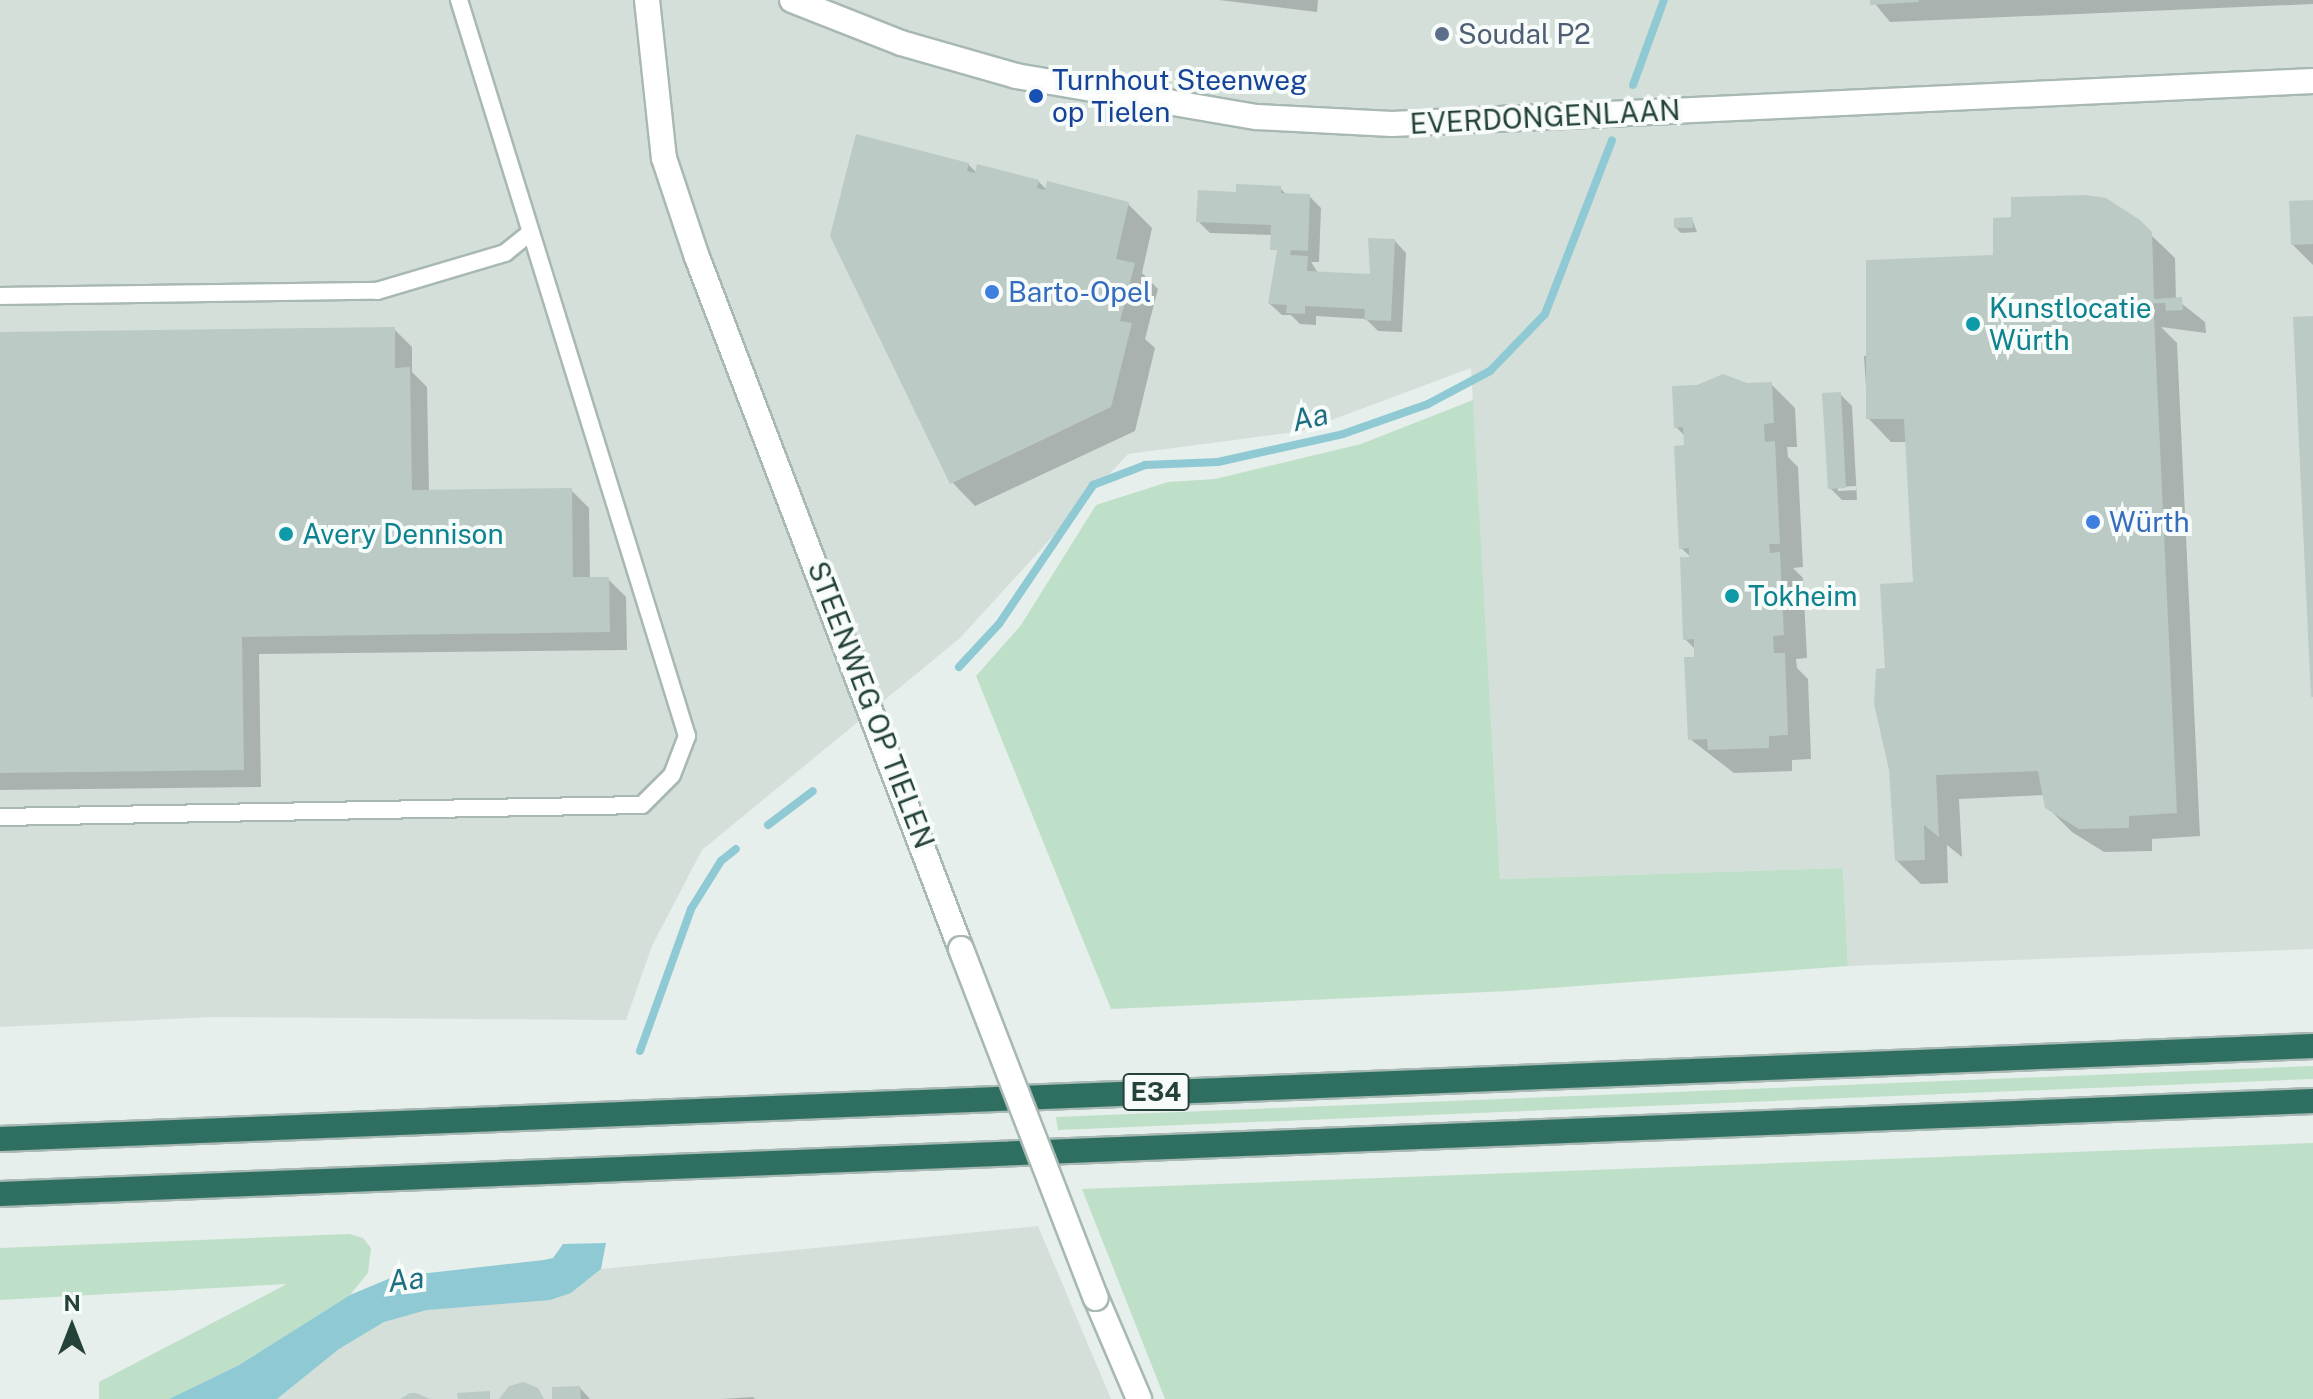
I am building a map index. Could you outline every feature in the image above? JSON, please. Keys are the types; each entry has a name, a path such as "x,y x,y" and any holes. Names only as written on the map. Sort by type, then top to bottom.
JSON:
{"highway":[{"name":"E34","path":"0,1139 2313,1046"},
{"name":"E34","path":"0,1194 2313,1101"}],"street":[{"name":"STEENWEG OP TIELEN","path":"647,0 664,158 692,243 961,949 1096,1298 1139,1399"},
{"name":"EVERDONGENLAAN","path":"792,0 901,43 1016,76 1257,117 1392,124 2313,81"}],"lane":[{"path":"0,817 642,805 672,775 687,736 459,0"},
{"path":"0,296 377,291 505,253 530,233"}],"shaded area":[{"path":"0,0 2313,0 2313,949 1848,966 1843,868 1500,879 1471,368 1302,431 1128,454 960,638 702,850 652,946 626,1020 212,1017 0,1027"},
{"path":"1038,1226 1111,1399 277,1399 339,1349 384,1322 427,1310 571,1293 601,1269"}],"green space":[{"path":"1473,400 1500,879 1843,868 1848,966 1509,991 1111,1009 976,676 1021,625 1096,505 1168,482 1215,479 1361,444"},
{"path":"2313,1066 2313,1079 1058,1130 1056,1117"},
{"path":"2313,1143 2313,1399 1165,1399 1082,1189"},
{"path":"349,1234 363,1238 371,1248 368,1273 350,1295 239,1365 169,1399 99,1399 99,1382 287,1284 0,1300 0,1248"}],"water":[{"path":"606,1243 601,1269 571,1293 550,1300 427,1310 384,1322 339,1349 277,1399 169,1399 239,1365 350,1295 393,1277 544,1260 553,1258 563,1244"}],"building":[{"path":"1870,0 1919,0 1919,2 1870,5"},
{"name":"Barto-Opel","path":"856,134 969,163 967,171 975,173 977,164 1039,180 1037,188 1045,190 1047,181 1129,202 1116,259 1135,263 1120,321 1132,323 1111,407 950,484 830,236"},
{"path":"1236,184 1281,186 1281,193 1310,194 1308,251 1291,250 1290,255 1308,256 1307,271 1370,274 1368,238 1395,239 1391,321 1364,320 1365,309 1305,306 1305,314 1286,313 1287,305 1268,304 1277,250 1270,250 1271,225 1196,222 1198,190 1236,192"},
{"path":"2086,195 2106,198 2140,220 2152,232 2154,299 2182,297 2183,310 2166,311 2165,303 2086,306 2087,321 2154,317 2177,813 2129,816 2129,828 2079,829 2045,808 2038,771 1936,775 1939,837 1924,825 1925,860 1895,861 1889,770 1874,704 1876,669 1885,668 1880,584 1913,582 1904,419 1866,419 1866,260 1993,255 1993,218 2011,217 2011,197"},
{"path":"2313,200 2313,244 2291,245 2289,201"},
{"path":"1692,217 1693,228 1674,228 1674,218"},
{"path":"2313,316 2313,697 2311,697 2293,317"},
{"name":"Avery Dennison","path":"395,327 395,368 410,367 412,490 572,488 573,577 609,577 610,632 242,637 244,770 0,773 0,332"},
{"name":"Tokheim","path":"1723,374 1747,383 1772,382 1774,423 1764,424 1765,442 1775,441 1780,544 1769,544 1770,553 1780,552 1784,635 1773,636 1774,653 1785,653 1788,735 1769,736 1769,748 1708,750 1707,739 1688,740 1684,657 1694,657 1694,639 1683,640 1680,557 1689,557 1689,548 1679,549 1674,446 1684,445 1683,427 1674,428 1672,386 1697,385"},
{"path":"1841,392 1846,488 1828,489 1822,393"},
{"path":"524,1382 538,1388 544,1399 499,1399 509,1386"},
{"path":"580,1386 581,1399 552,1399 552,1387"},
{"path":"490,1391 490,1399 458,1399 457,1393"},
{"path":"416,1393 430,1399 400,1399"}],"waterway":[{"path":"1633,85 1664,0"},
{"name":"Aa","path":"959,667 999,624 1093,485 1145,465 1218,462 1343,434 1428,404 1490,371 1545,314 1612,140"},
{"name":"Aa","path":"768,825 813,791"},
{"name":"Aa","path":"640,1051 691,909 721,861 736,849"}],"place":[{"name":"Soudal P2","path":"1442,34"},
{"name":"Turnhout Steenweg op Tielen","path":"1036,96"},
{"name":"Barto-Opel","path":"992,292"},
{"name":"Kunstlocatie Würth","path":"1973,324"},
{"name":"Würth","path":"2093,522"},
{"name":"Avery Dennison","path":"286,534"},
{"name":"Tokheim","path":"1732,596"}]}
